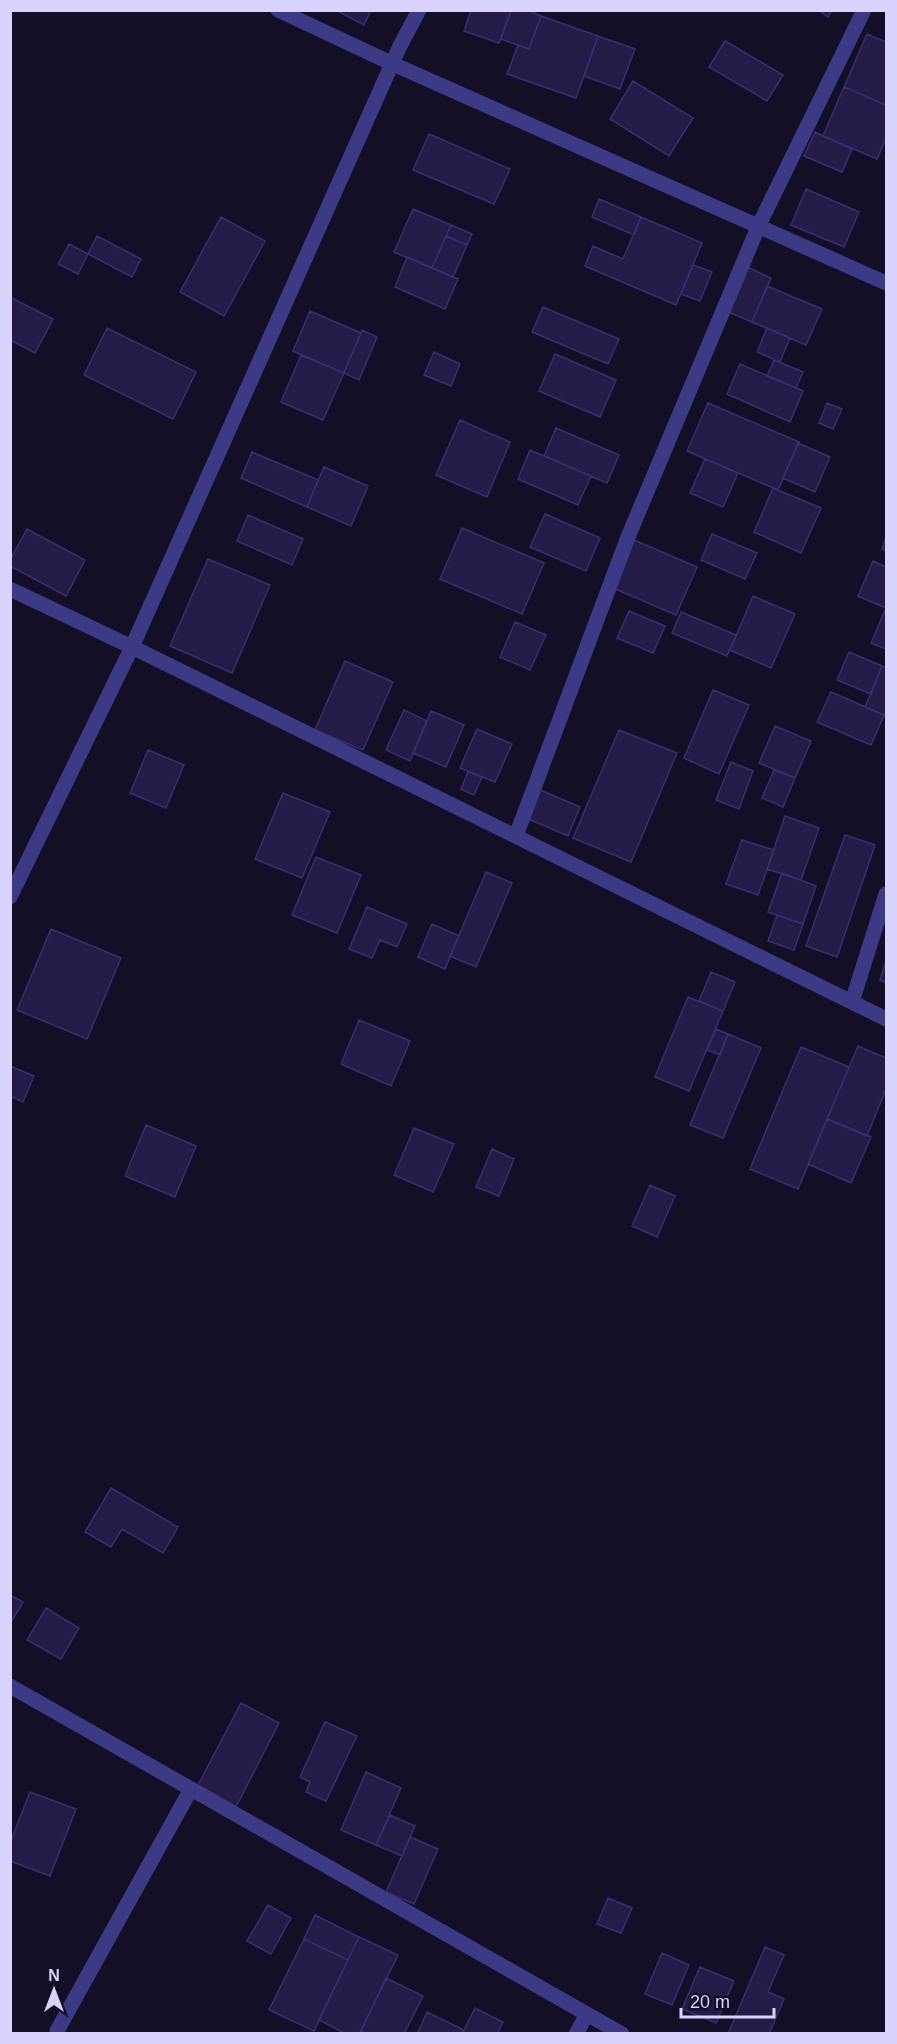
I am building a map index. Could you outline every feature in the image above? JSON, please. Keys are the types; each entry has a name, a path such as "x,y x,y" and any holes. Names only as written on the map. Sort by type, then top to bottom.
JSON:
{"street":[{"path":"278,10 393,64 886,283"},
{"path":"10,897 132,646 419,10"},
{"path":"516,836 628,537 759,225 864,10"},
{"path":"10,589 132,646 886,1019"},
{"path":"852,1002 886,894"},
{"path":"10,1686 622,2034"},
{"path":"57,2031 191,1789"},
{"path":"576,2034 587,2014"}],"building":[{"path":"336,10 371,10 364,25"},
{"path":"471,10 511,10 499,43 464,31"},
{"path":"511,10 527,10 541,16 529,49 501,39"},
{"path":"818,10 832,10 828,17"},
{"path":"541,16 598,36 576,98 507,74 518,45 529,49"},
{"path":"867,34 886,42 886,105 844,87"},
{"path":"598,36 635,49 620,89 584,76"},
{"path":"725,41 783,75 767,101 709,67"},
{"path":"633,81 693,118 669,156 610,119"},
{"path":"844,87 886,105 886,138 877,159 823,136"},
{"path":"815,132 852,149 842,172 804,156"},
{"path":"429,134 510,169 494,204 413,170"},
{"path":"806,189 859,212 844,247 791,225"},
{"path":"599,199 641,217 634,235 592,217"},
{"path":"413,209 451,225 432,268 394,252"},
{"path":"221,217 265,241 224,316 180,292"},
{"path":"641,217 702,243 676,305 585,266 593,246 623,259"},
{"path":"451,225 472,234 467,245 446,236"},
{"path":"97,236 141,259 132,277 88,254"},
{"path":"446,236 467,245 453,277 432,268"},
{"path":"69,244 88,254 78,274 58,264"},
{"path":"407,257 458,279 445,309 395,287"},
{"path":"693,265 712,272 700,301 681,294"},
{"path":"745,266 771,278 752,322 726,311"},
{"path":"767,286 822,309 806,345 752,322"},
{"path":"10,297 53,319 35,353 10,340"},
{"path":"543,307 619,339 608,364 532,332"},
{"path":"310,311 361,333 344,373 293,351"},
{"path":"107,328 196,372 173,419 84,375"},
{"path":"767,328 790,338 780,362 757,352"},
{"path":"362,330 377,337 359,380 344,373"},
{"path":"434,352 460,364 451,386 424,375"},
{"path":"555,354 616,380 600,417 539,391"},
{"path":"301,355 344,373 323,420 281,402"},
{"path":"774,360 803,372 796,388 767,376"},
{"path":"740,364 803,391 790,422 727,394"},
{"path":"708,403 799,442 778,490 687,451"},
{"path":"827,403 842,409 833,429 819,423"},
{"path":"460,420 510,442 487,497 436,475"},
{"path":"556,428 619,455 607,483 544,456"},
{"path":"798,443 830,457 815,492 783,478"},
{"path":"530,450 591,476 578,505 518,479"},
{"path":"252,452 318,480 307,507 241,478"},
{"path":"705,459 738,473 723,507 690,493"},
{"path":"324,467 368,486 351,526 307,507"},
{"path":"773,488 821,508 801,553 754,532"},
{"path":"545,514 600,538 586,571 530,547"},
{"path":"248,515 303,539 292,565 237,541"},
{"path":"462,528 544,563 522,614 440,579"},
{"path":"27,529 85,560 66,596 10,566 10,560"},
{"path":"712,534 757,553 745,579 701,560"},
{"path":"886,537 886,551 882,549"},
{"path":"634,540 697,567 676,615 613,588"},
{"path":"208,559 270,585 232,673 170,646"},
{"path":"873,561 886,567 886,608 858,596"},
{"path":"753,596 795,614 771,668 730,650"},
{"path":"886,608 886,649 871,643"},
{"path":"629,611 665,626 653,653 617,638"},
{"path":"681,612 736,635 727,656 672,633"},
{"path":"515,622 546,635 530,670 500,657"},
{"path":"849,652 882,666 871,694 837,680"},
{"path":"345,661 393,682 363,750 315,730"},
{"path":"882,666 886,668 886,716 865,707"},
{"path":"713,690 749,705 719,774 684,758"},
{"path":"831,692 884,715 871,745 817,722"},
{"path":"404,710 427,721 410,761 386,750"},
{"path":"431,711 464,725 446,767 413,753"},
{"path":"775,726 811,741 795,778 759,763"},
{"path":"477,729 512,744 495,782 460,768"},
{"path":"619,730 677,753 631,862 573,838"},
{"path":"148,750 184,765 166,808 130,793"},
{"path":"731,762 753,771 739,809 716,800"},
{"path":"774,770 795,778 783,807 762,798"},
{"path":"468,772 482,777 474,795 461,789"},
{"path":"538,789 580,807 568,836 526,818"},
{"path":"283,793 330,812 302,878 255,859"},
{"path":"785,816 819,828 801,880 767,869"},
{"path":"845,835 875,845 837,957 806,946"},
{"path":"742,840 774,850 758,895 726,884"},
{"path":"316,857 361,875 337,933 292,915"},
{"path":"486,872 512,883 476,967 450,956"},
{"path":"782,873 816,886 803,924 768,912"},
{"path":"367,907 407,924 397,947 380,940 372,958 349,949"},
{"path":"777,915 803,924 794,950 768,941"},
{"path":"432,924 459,936 445,969 418,957"},
{"path":"51,929 121,958 87,1039 17,1010"},
{"path":"886,961 886,983 880,980"},
{"path":"711,972 735,982 723,1011 699,1001"},
{"path":"688,997 723,1011 689,1091 655,1077"},
{"path":"359,1020 410,1041 391,1086 341,1064"},
{"path":"716,1029 728,1034 720,1055 707,1050"},
{"path":"728,1034 761,1048 723,1138 690,1125"},
{"path":"858,1046 886,1058 886,1089 867,1136 827,1119"},
{"path":"801,1047 849,1067 798,1189 750,1169"},
{"path":"10,1066 34,1076 23,1102 10,1096"},
{"path":"827,1119 871,1137 851,1183 808,1164"},
{"path":"146,1125 196,1146 175,1197 125,1176"},
{"path":"414,1128 454,1144 433,1192 394,1175"},
{"path":"492,1149 514,1159 499,1196 476,1187"},
{"path":"650,1185 675,1196 657,1237 632,1226"},
{"path":"111,1488 178,1527 163,1553 122,1529 111,1547 85,1532"},
{"path":"10,1595 23,1602 10,1624"},
{"path":"46,1608 79,1628 61,1659 27,1640"},
{"path":"241,1703 279,1723 236,1807 197,1787"},
{"path":"325,1722 357,1736 326,1801 306,1792 310,1782 300,1777"},
{"path":"366,1772 401,1788 376,1845 341,1830"},
{"path":"30,1792 76,1809 50,1876 10,1861 10,1843"},
{"path":"390,1815 415,1826 402,1856 376,1845"},
{"path":"410,1837 438,1849 414,1904 386,1892"},
{"path":"608,1898 632,1908 621,1933 597,1924"},
{"path":"268,1905 291,1918 271,1954 247,1941"},
{"path":"315,1915 359,1937 348,1960 304,1939"},
{"path":"359,1937 398,1955 359,2034 346,2034 319,2020"},
{"path":"304,1939 348,1960 314,2031 269,2010"},
{"path":"765,1947 784,1955 768,1992 784,1999 769,2034 728,2034"},
{"path":"662,1953 689,1965 672,2005 645,1994"},
{"path":"700,1967 734,1981 716,2023 682,2009"},
{"path":"386,1978 423,1996 404,2034 367,2034 361,2031"},
{"path":"475,2008 503,2022 497,2034 462,2034"},
{"path":"427,2012 464,2030 462,2034 417,2034"}]}
